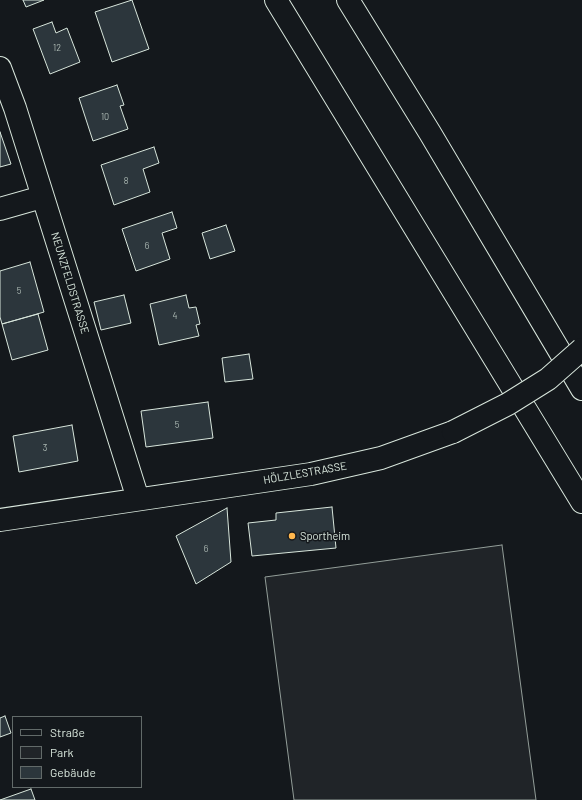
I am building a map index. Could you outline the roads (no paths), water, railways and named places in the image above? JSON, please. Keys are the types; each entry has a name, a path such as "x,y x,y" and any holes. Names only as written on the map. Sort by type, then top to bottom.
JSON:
{"main road":[{"path":"276,0 582,502"},
{"path":"348,0 430,133 582,389"},
{"name":"NEUNZFELDSTRASSE","path":"0,68 15,108 138,499"},
{"path":"0,209 42,197"},
{"name":"HÖLZLESTRASSE","path":"0,520 311,474 381,458 453,432 508,404 548,379 582,349"}],"place":[{"name":"Sportheim","path":"292,536"}]}
